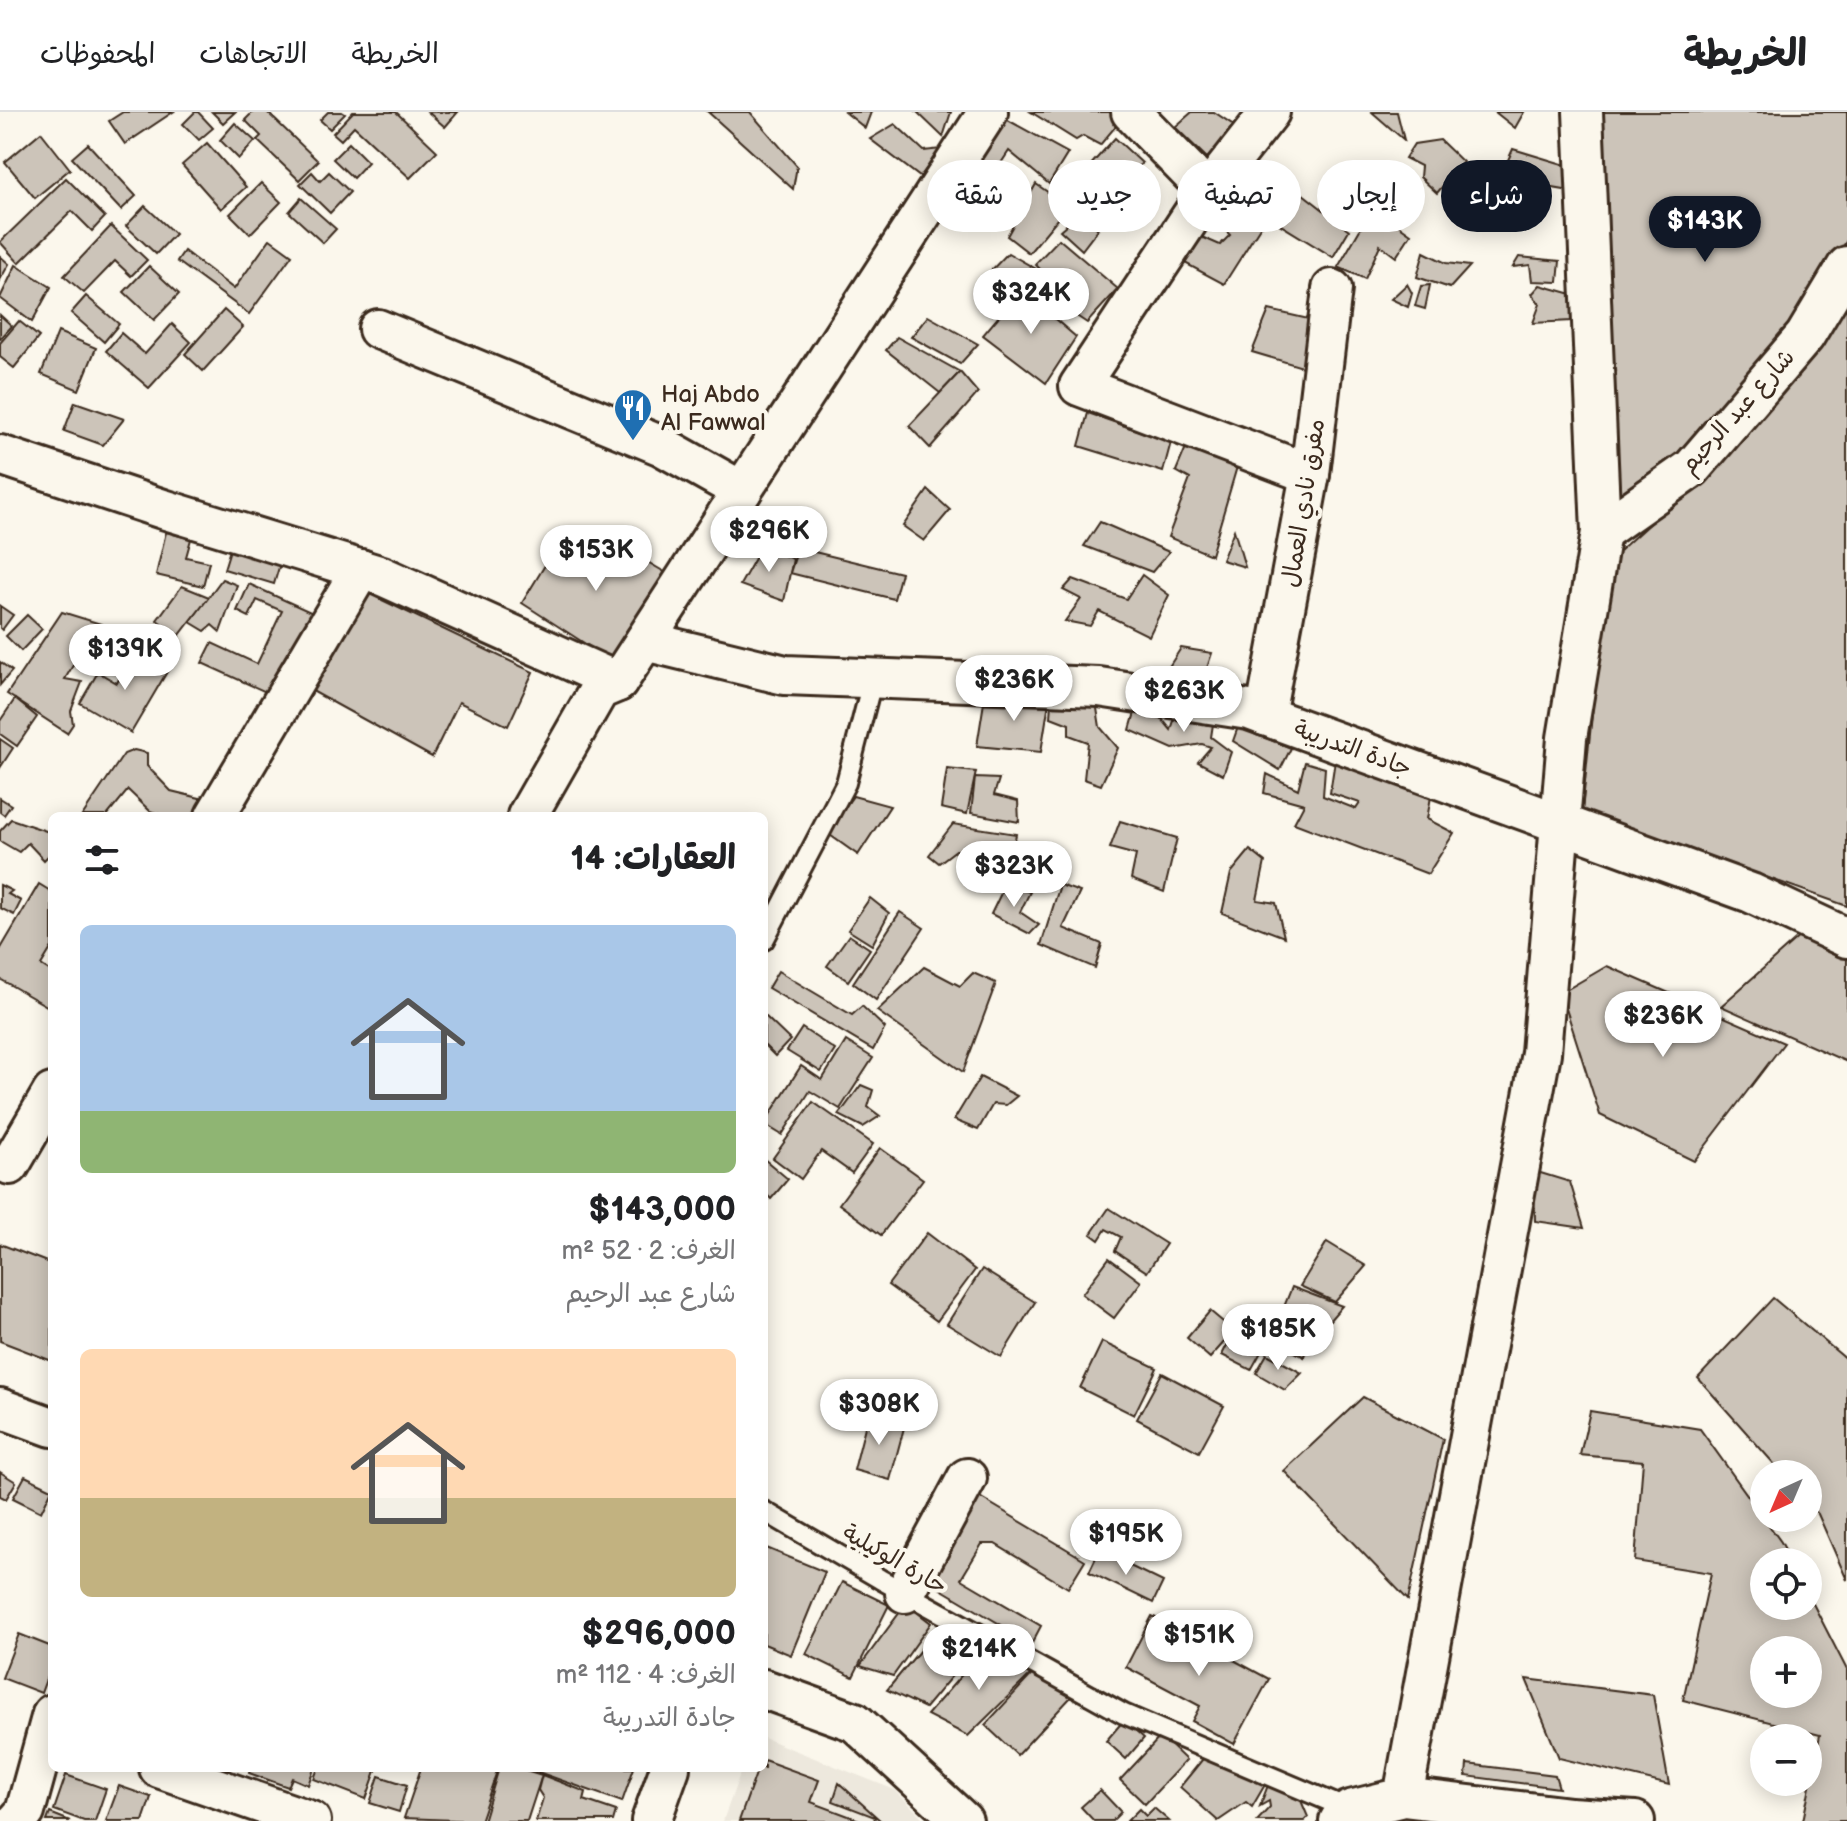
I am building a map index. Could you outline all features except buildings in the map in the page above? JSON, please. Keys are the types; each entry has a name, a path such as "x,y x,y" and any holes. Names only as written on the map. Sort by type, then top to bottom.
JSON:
{"street":[{"path":"530,812 609,686 645,641 988,112"},
{"path":"1131,112 1178,160"},
{"path":"1232,160 1270,112"},
{"path":"1403,1797 1541,1053 1567,738 1601,532 1583,112"},
{"path":"1181,232 1079,386 1310,474"},
{"name":"شارع عبد الرحيم","path":"1601,532 1692,468 1805,336 1847,266"},
{"name":"مفرق نادي العمال","path":"1265,716 1310,474 1332,289"},
{"path":"378,329 662,446 742,491"},
{"path":"0,455 382,576 609,686"},
{"path":"217,812 361,569"},
{"name":"جادة التدريبة","path":"645,641 785,675 1099,687 1249,710 1751,893 1847,938"},
{"path":"10,1165 48,1100"},
{"path":"0,1408 48,1426"},
{"path":"905,1593 967,1478"},
{"path":"768,1690 855,1722 963,1821"},
{"path":"14,1807 48,1729"},
{"path":"170,1772 311,1821"},
{"path":"651,1821 669,1772"},
{"path":"1344,1816 1403,1797 1570,1817 1635,1821"}],"lane":[{"path":"768,932 846,783 873,678"},
{"name":"حارة الوكيلية","path":"768,1513 1124,1714 1344,1816"}],"shaded area":[{"path":"768,1740 895,1790 926,1821 723,1821 741,1772 768,1772"}],"place":[{"name":"Haj Abdo Al Fawwal","path":"633,442"}]}
